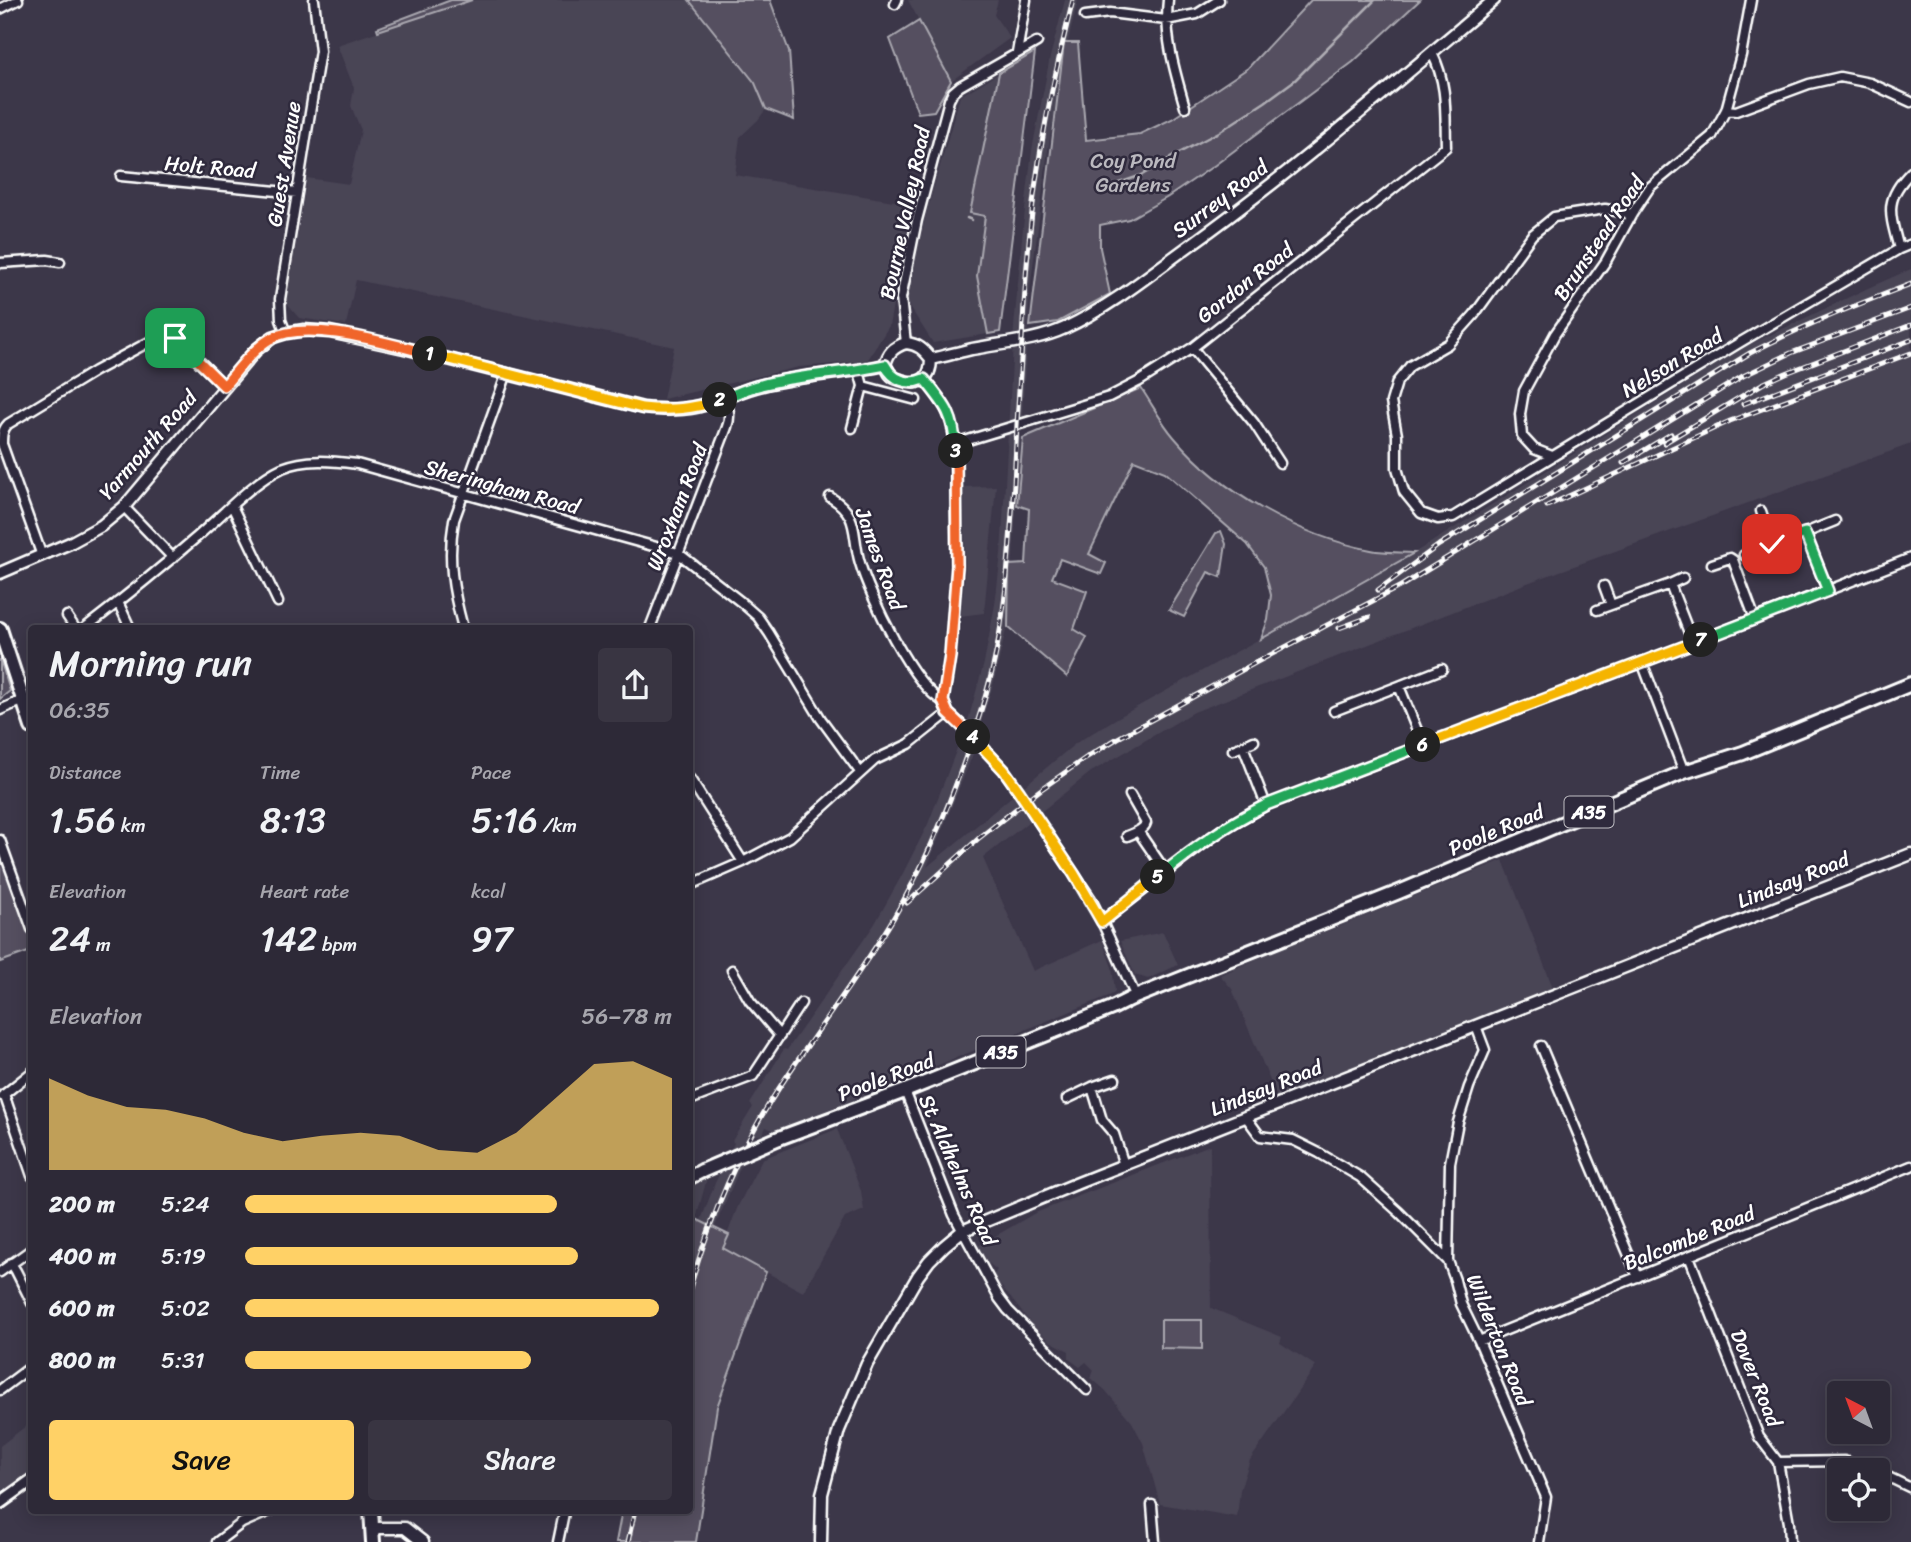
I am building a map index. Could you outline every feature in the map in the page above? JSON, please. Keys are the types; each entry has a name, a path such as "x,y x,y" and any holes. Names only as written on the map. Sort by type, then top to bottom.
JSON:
{"main road":[{"path":"0,628 28,715"},
{"name":"Poole Road","path":"693,1176 779,1138 905,1091 1399,892 1684,772 1743,753 1893,691 1911,687"},
{"path":"0,1503 28,1482"},
{"path":"371,1514 373,1542"}],"street":[{"path":"0,9 18,0"},
{"name":"Guest Avenue","path":"286,332 281,320 280,299 320,51 314,0"},
{"path":"1017,53 1026,0"},
{"path":"1168,0 1166,20 1173,62 1185,107"},
{"path":"1085,16 1110,13 1166,20 1197,14 1219,0"},
{"name":"Surrey Road","path":"931,359 1063,329 1100,309 1225,220 1381,96 1494,0"},
{"name":"Brunstead Road","path":"1552,456 1534,449 1522,436 1520,414 1524,391 1555,334 1606,261 1650,187 1712,136 1726,110 1741,55 1751,0"},
{"path":"1017,53 1037,42"},
{"name":"Bourne Valley Road","path":"905,343 901,298 917,220 946,109 953,92 960,86 1017,53"},
{"name":"Gordon Road","path":"955,444 1109,397 1138,382 1192,348 1446,147 1445,88 1441,70 1432,53"},
{"path":"1726,110 1736,111 1840,77 1870,83 1911,102"},
{"path":"1899,249 1890,205 1898,185 1911,172"},
{"name":"Holt Road","path":"121,176 297,193"},
{"name":"Nelson Road","path":"1632,214 1605,209 1555,217 1532,235 1474,315 1448,344 1410,366 1396,382 1391,401 1397,436 1397,468 1404,492 1421,513 1438,519 1454,517 1739,343 1911,244"},
{"path":"0,263 47,260 60,262"},
{"path":"173,336 173,331 178,328 197,327 194,337 185,348"},
{"path":"286,332 313,331 366,339 642,408 678,410 705,405 760,385 885,365"},
{"name":"Yarmouth Road","path":"0,573 42,556 101,526 124,507 256,350 273,337 286,332"},
{"path":"42,556 2,444 4,428 95,371 164,334 173,336 224,386"},
{"path":"905,343 920,347 931,359 930,373 915,383 891,375 885,365 891,350 905,343"},
{"path":"1192,348 1254,423 1280,463"},
{"path":"852,428 863,386 859,371"},
{"path":"462,625 454,595 450,545 454,520 507,373"},
{"path":"924,379 946,407 953,425 955,444 957,566 950,656 943,701 948,713 1004,770 1080,882 1102,922 1133,998"},
{"path":"863,386 916,400"},
{"name":"Wroxham Road","path":"651,625 730,419 724,398"},
{"name":"Sheringham Road","path":"89,625 173,558 258,484 282,468 306,461 356,464 678,553 758,617 821,719 860,772"},
{"name":"James Road","path":"831,497 850,513 859,561 885,624 912,668 936,698 943,701"},
{"path":"232,506 278,602"},
{"path":"124,507 173,558"},
{"path":"1761,511 1772,544"},
{"path":"1744,555 1835,520"},
{"path":"1805,533 1828,591"},
{"path":"1712,564 1730,558 1733,560 1755,619"},
{"path":"1102,922 1224,828 1266,805 1911,558"},
{"path":"1597,610 1683,578"},
{"path":"1670,584 1693,643"},
{"path":"1604,586 1611,605"},
{"path":"118,602 129,625"},
{"path":"66,616 73,625"},
{"path":"1642,662 1684,772"},
{"path":"1335,711 1442,669"},
{"path":"1399,686 1423,745"},
{"path":"0,710 23,700"},
{"path":"693,884 743,862 790,837 831,802 860,772 885,754 919,738 948,713"},
{"path":"1233,750 1254,741"},
{"path":"1243,746 1266,805"},
{"path":"693,784 743,862"},
{"path":"1127,836 1146,823 1130,794"},
{"path":"1138,831 1166,872"},
{"path":"0,840 28,918"},
{"name":"Lindsay Road","path":"821,1542 822,1494 839,1430 867,1364 918,1276 929,1261 962,1231 1911,854"},
{"path":"732,970 750,1001 780,1036"},
{"path":"693,1099 753,1076 801,1003"},
{"name":"Wilderton Road","path":"1476,1026 1485,1049 1458,1122 1450,1163 1448,1261 1461,1304 1546,1497 1539,1542"},
{"path":"1541,1046 1638,1277"},
{"path":"28,1075 2,1096 28,1165"},
{"path":"1068,1099 1115,1079"},
{"path":"1091,1087 1102,1120 1114,1134 1124,1165"},
{"name":"St Aldhelms Road","path":"905,1091 962,1231 999,1298 1087,1390"},
{"path":"1246,1117 1261,1136 1293,1140 1360,1177 1448,1261"},
{"name":"Balcombe Road","path":"1479,1341 1911,1166"},
{"path":"0,1272 28,1252"},
{"name":"Dover Road","path":"1689,1256 1759,1437 1778,1462"},
{"path":"11,1263 28,1295"},
{"path":"0,1390 28,1369"},
{"path":"1790,1542 1778,1462 1827,1461"},
{"path":"1890,1478 1911,1488"},
{"path":"1152,1505 1156,1521 1155,1542"},
{"path":"217,1542 242,1523 263,1514"},
{"path":"558,1542 563,1514"},
{"path":"373,1528 405,1528 423,1542"}],"shaded area":[{"path":"472,0 689,0 755,83 766,109 740,137 735,175 912,204 889,326 867,361 799,367 663,399 674,347 356,280 346,325 299,318 286,303 307,178 349,184 361,130 351,106 354,88 337,45"},
{"path":"908,0 998,0 994,15 1010,38 951,81"},
{"path":"1065,0 1078,0 1065,54 1048,150 1030,289 1012,575 1006,630 994,682 971,753 973,754 927,867 1076,743 1117,718 1414,553 1745,347 1911,269 1911,444 1530,582 1194,712 1091,772 983,858 1033,971 1102,940 1112,967 1115,991 1111,995 775,1131 766,1127 762,1135 754,1135 711,1236 695,1236 734,1143 732,1141 753,1107 750,1104 784,1049 787,1050 874,925 902,875 928,824 969,717 984,663 1001,554 1014,327 1032,150 1050,57"},
{"path":"1035,52 1000,332 933,343 906,301 926,214 960,96"},
{"path":"996,486 984,613 960,616 965,572 964,487"},
{"path":"1503,860 1552,985 1548,994 1278,1100 1232,989 1220,975"},
{"path":"1163,932 1178,965 1148,979 1135,975 1120,941"},
{"path":"837,1129 861,1191 864,1210 845,1218 803,1292 722,1248 738,1206 762,1159"},
{"path":"1210,1145 1211,1308 1282,1337 1280,1343 1316,1366 1250,1460 1240,1490 1237,1517 1160,1504 1143,1443 1132,1422 1091,1378 1094,1370 1086,1362 1080,1367 1069,1359 1069,1351 1050,1341 1033,1326 993,1276 997,1270 987,1262 978,1246 1035,1213"},
{"path":"710,1167 696,1219 693,1220 693,1176"},
{"path":"28,1424 28,1482 0,1503 0,1446"}],"green space":[{"path":"451,0 472,0 378,31 377,28"},
{"path":"689,0 770,0 789,51 794,120 766,109 755,83"},
{"name":"Coy Pond Gardens","path":"1311,0 1420,0 1353,62 1215,165 1168,197 1129,219 1100,225 1100,248 1110,294 1058,322 1030,326 1064,43 1078,43 1086,140 1140,134 1172,119 1248,68"},
{"path":"919,21 951,81 934,111 918,113 890,39"},
{"path":"1035,52 1000,332 988,334 977,276 985,216 970,213 999,73"},
{"path":"1141,388 1169,431 1193,457 1238,494 1289,523 1316,534 1376,551 1414,553 1261,639 1268,620 1271,595 1264,567 1247,544 1165,472 1134,460 1089,554 1106,563 1101,574 1060,559 1052,578 1087,591 1074,629 1087,637 1067,677 1008,627 1009,565 1026,564 1029,509 1017,505 1023,438"},
{"path":"1221,531 1226,544 1221,577 1208,572 1184,617 1169,610 1216,533"},
{"path":"0,659 10,691 0,699"},
{"path":"0,849 28,928 28,952 0,962"},
{"path":"696,1219 729,1235 723,1248 766,1272 717,1407 696,1542 616,1542 621,1514 693,1514 693,1230"},
{"path":"1161,1320 1202,1320 1202,1349 1161,1348"}],"waterway":[{"path":"1099,190 1142,175 1219,132 1265,102 1295,80 1375,0"},
{"path":"967,218 972,220"}],"railway":[{"path":"693,1279 724,1191 746,1144 787,1076 880,940 909,891 958,780 986,694 998,642 1008,563 1025,288 1035,192 1049,105 1073,0"},
{"path":"1378,590 1439,545 1750,353 1809,325 1911,284"},
{"path":"907,903 979,838 1040,790 1118,738 1401,586 1743,376 1791,353 1911,308"},
{"path":"1664,443 1762,384 1911,325"},
{"path":"1743,404 1911,340"},
{"path":"1547,506 1730,421 1911,353"},
{"path":"1623,463 1671,434"},
{"path":"1339,628 1369,617"},
{"path":"628,1542 634,1514"}],"route":[{"path":"175,338 224,386 264,343 286,332 304,330 366,339 642,408 664,410 705,405 760,385 885,365 891,375 906,382 915,383 924,379 946,407 953,425 955,444 957,566 950,656 943,701 948,713 1004,770 1091,900 1102,922 1224,828 1266,805 1828,591 1805,533 1772,544"}]}
